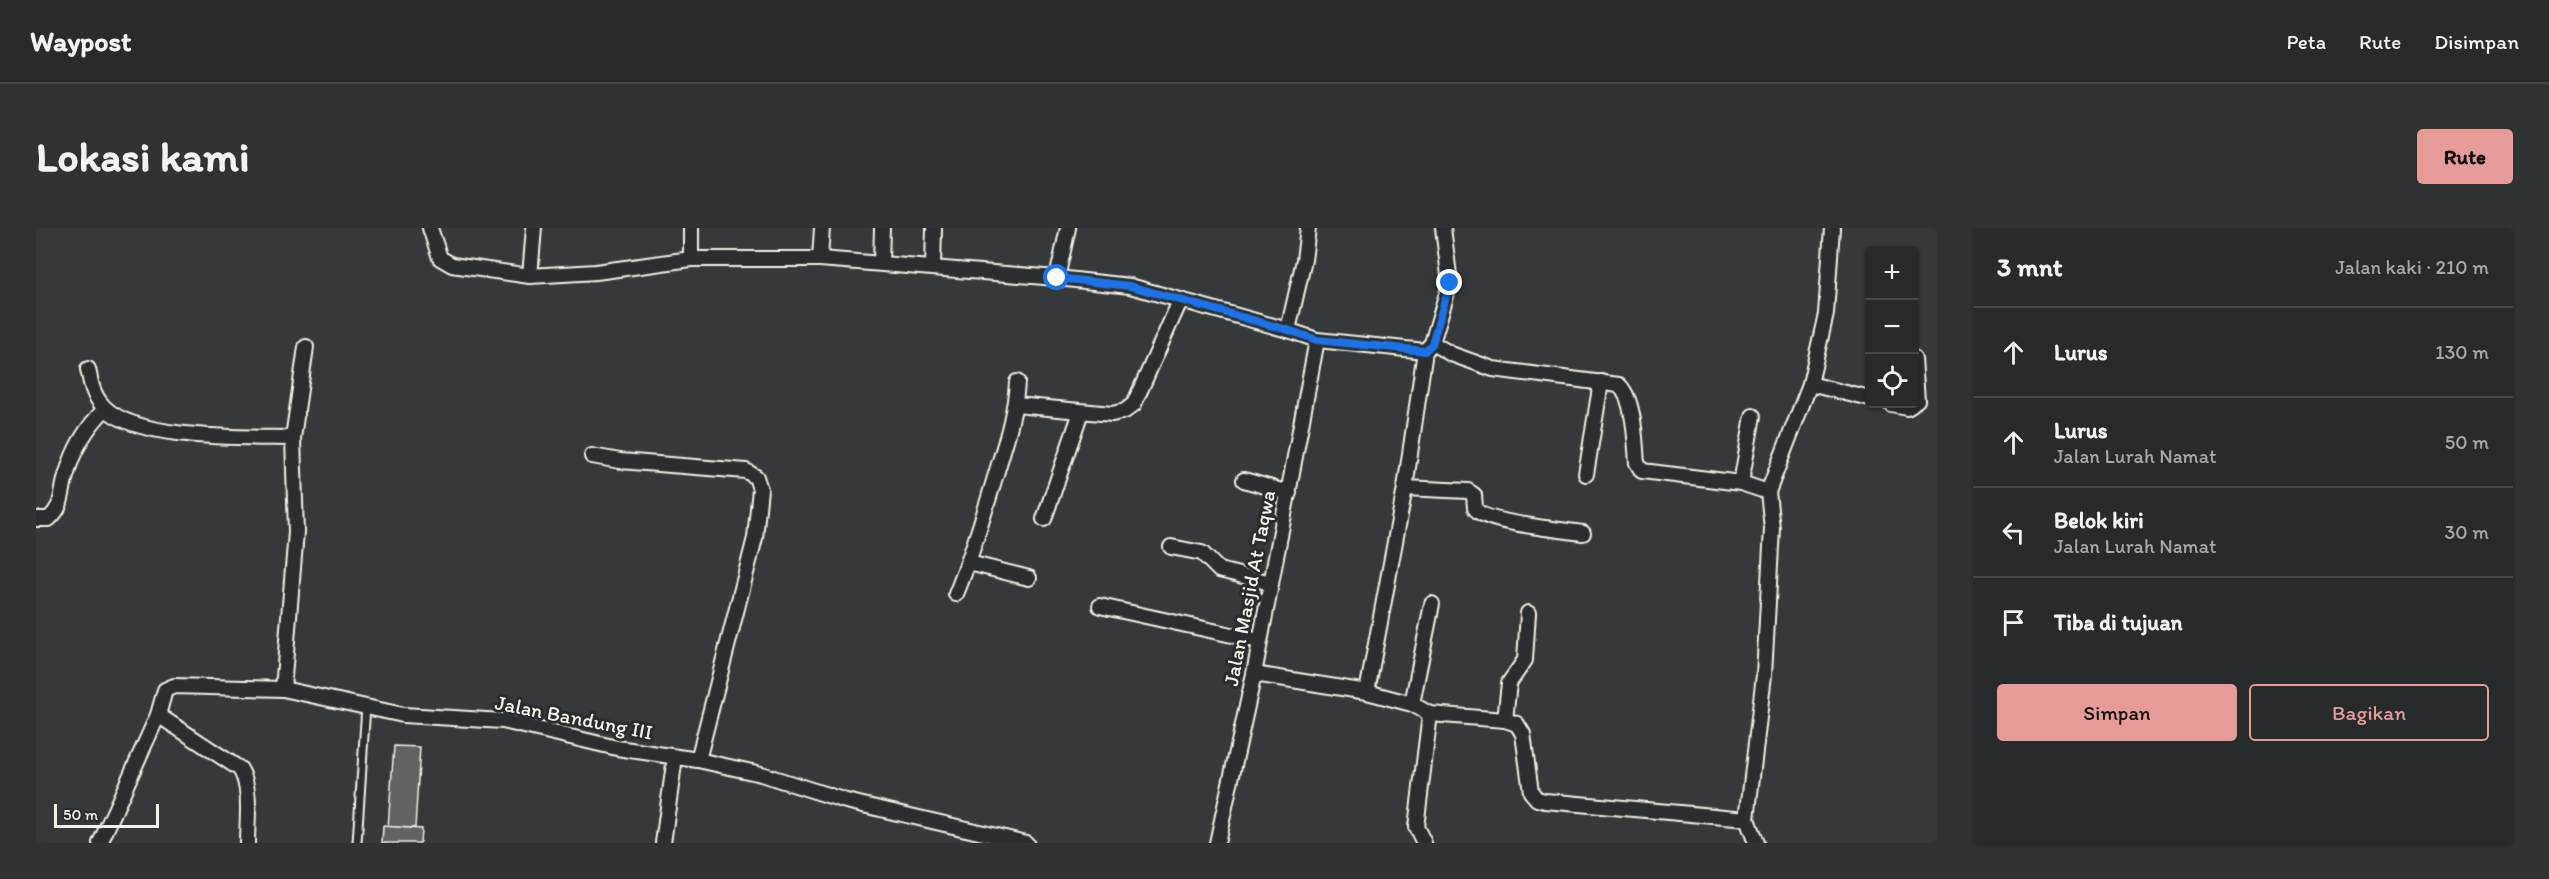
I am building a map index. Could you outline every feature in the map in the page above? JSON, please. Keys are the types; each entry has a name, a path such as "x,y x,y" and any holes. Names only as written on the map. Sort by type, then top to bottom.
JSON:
{"street":[{"path":"430,228 440,258 452,266 530,276 597,272 691,259 820,259 1130,286 1317,340 1428,347 1493,369 1619,385 1625,391 1630,405 1637,463 1642,471 1741,483 1768,492"},
{"path":"530,276 534,228"},
{"path":"691,228 691,259"},
{"path":"820,259 822,228"},
{"path":"881,263 882,228"},
{"path":"933,268 934,228"},
{"path":"1057,278 1068,228"},
{"path":"1288,330 1304,260 1308,228"},
{"path":"1367,692 1405,488 1428,347 1450,283 1443,228"},
{"path":"1756,843 1747,819 1765,663 1772,528 1768,492 1810,384 1826,314 1832,228"},
{"path":"1016,405 1112,414 1125,411 1134,404 1180,301"},
{"name":"Jalan Masjid At Taqwa","path":"1217,843 1254,674 1317,340"},
{"path":"284,689 296,532 293,438 306,347"},
{"path":"88,369 93,394 105,409 138,426 188,435 293,438"},
{"path":"956,594 969,564 1016,405 1017,382"},
{"path":"1586,474 1601,382"},
{"path":"1810,384 1865,398"},
{"path":"36,519 49,519 59,510 66,473 80,440 105,409"},
{"path":"1044,519 1081,412"},
{"path":"1741,483 1753,416"},
{"path":"592,456 620,461 746,471 756,477 760,489 755,538 698,760"},
{"path":"1244,480 1289,493"},
{"path":"1405,488 1468,491 1474,495 1475,508 1482,515 1583,533"},
{"path":"1171,547 1202,553 1219,570 1271,583"},
{"path":"969,564 1029,578"},
{"path":"1412,704 1432,604"},
{"path":"1100,606 1259,641"},
{"path":"1505,720 1509,683 1525,660 1528,613"},
{"path":"1254,674 1367,692 1412,704 1430,714 1505,720 1516,724 1523,734 1531,792 1537,798 1545,801 1747,819"},
{"name":"Jalan Bandung III","path":"100,843 158,715 165,690 174,686 284,689 403,715 503,721 617,748 698,760 761,774 846,801 1026,843"},
{"path":"1424,843 1416,827 1430,714"},
{"path":"158,715 240,769 245,780 247,799 247,843"},
{"path":"663,843 675,757"}],"lane":[{"path":"357,843 366,706"}],"building":[{"path":"394,746 420,747 415,828 388,827"},
{"path":"383,826 421,829 420,843 382,843"}],"route":[{"path":"1057,278 1130,286 1317,340 1425,351 1432,344 1450,283"}]}
